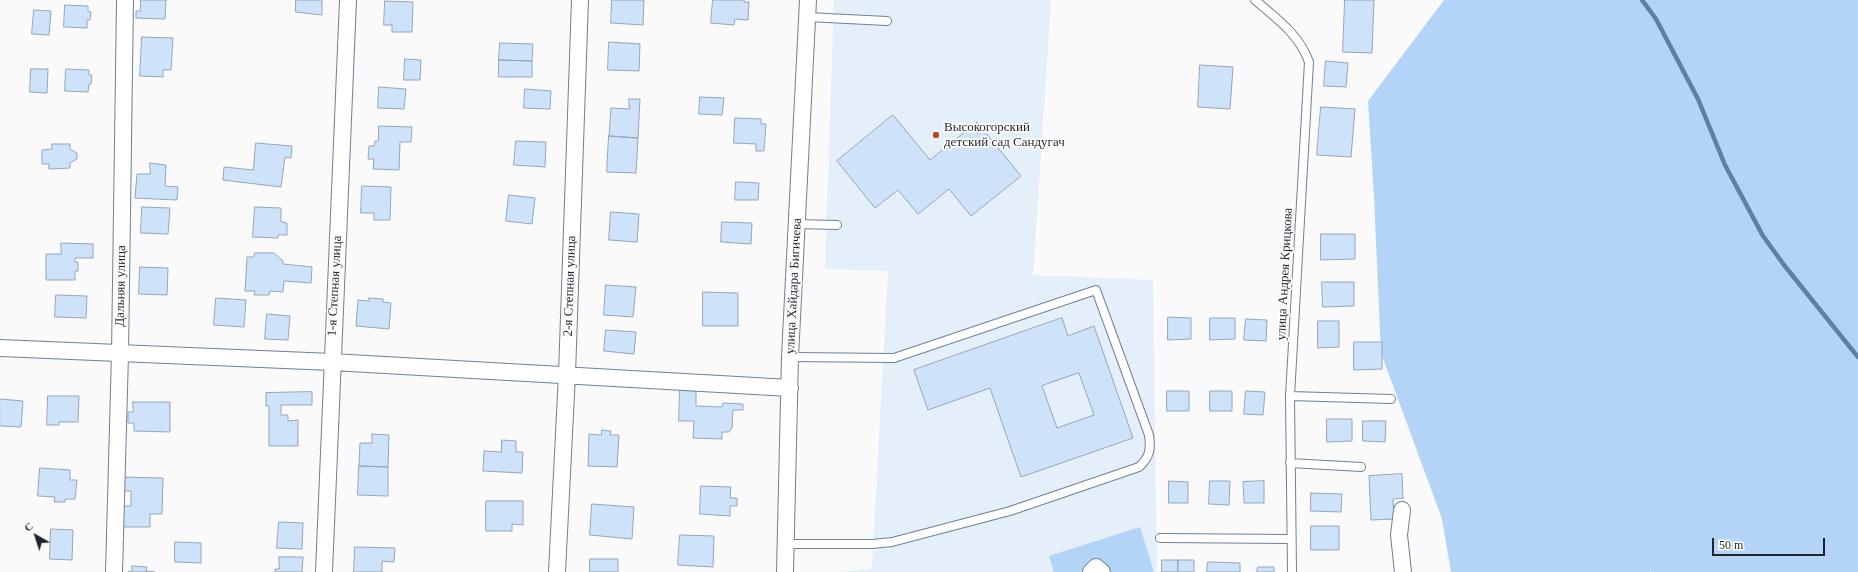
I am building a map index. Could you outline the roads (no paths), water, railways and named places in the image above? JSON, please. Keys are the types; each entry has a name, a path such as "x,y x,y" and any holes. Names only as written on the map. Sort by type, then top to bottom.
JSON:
{"street":[{"name":"Дальняя улица","path":"114,572 120,354 125,0"},
{"name":"1-я Степная улица","path":"324,572 348,0"},
{"name":"2-я Степная улица","path":"557,572 567,374 580,0"},
{"name":"улица Хайдара Бигичева","path":"786,572 790,357 808,0"},
{"path":"0,348 332,362 567,374 790,388"},
{"path":"1402,510 1399,535 1403,572"},
{"path":"1091,572 1096,567 1102,572"}],"lane":[{"name":"улица Андрея Крицкова","path":"1255,0 1288,28 1299,41 1309,62 1290,396 1292,572"},
{"path":"807,17 887,21"},
{"path":"797,224 837,225"},
{"path":"786,544 872,544 892,542 1002,513 1139,467 1149,454 1151,446 1149,435 1096,290 894,358 790,357"},
{"path":"1290,396 1391,399"},
{"path":"1290,463 1361,467"},
{"path":"1160,538 1291,539"}],"waterway":[{"path":"1642,0 1656,19 1698,99 1725,165 1763,236 1784,265 1858,357"}],"place":[{"name":"Высокогорский детский сад Сандугач","path":"936,135"}]}
